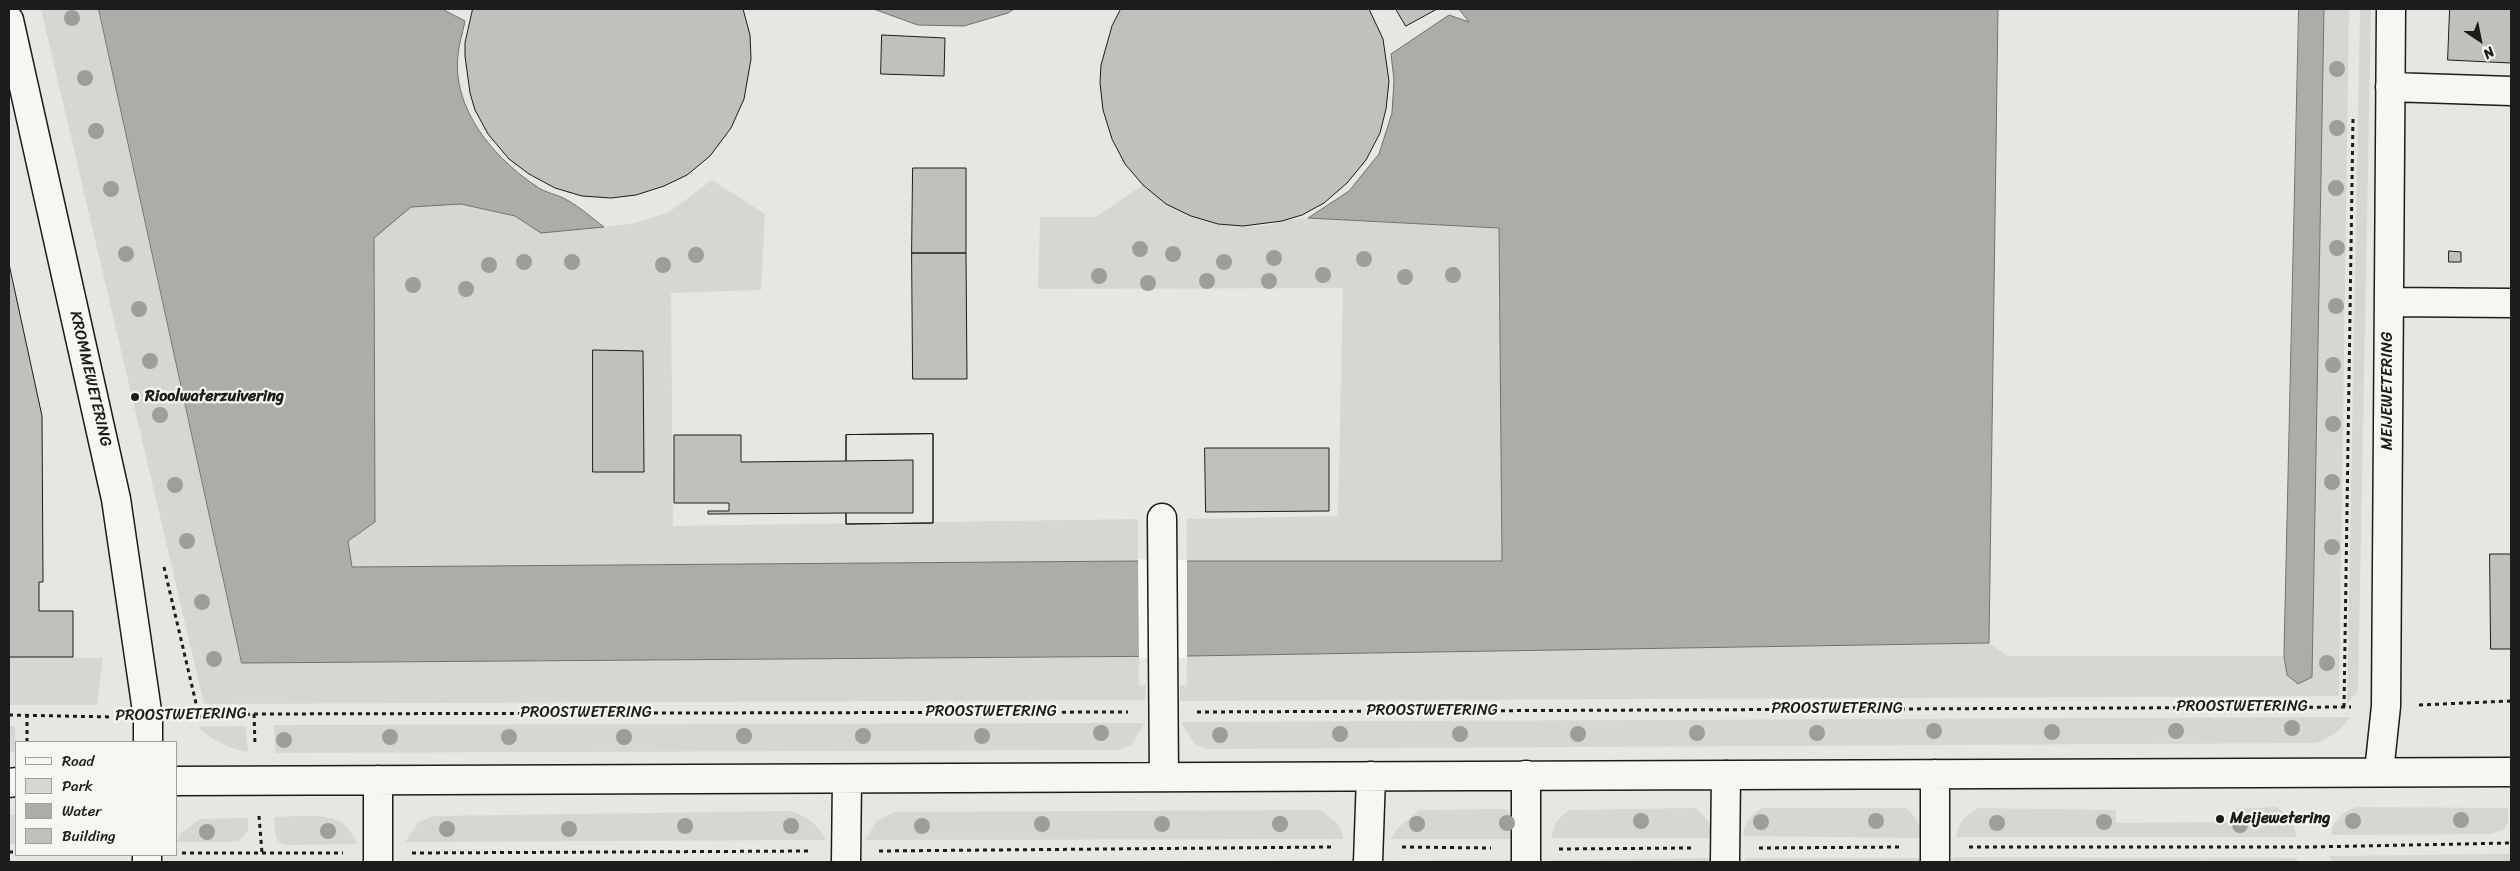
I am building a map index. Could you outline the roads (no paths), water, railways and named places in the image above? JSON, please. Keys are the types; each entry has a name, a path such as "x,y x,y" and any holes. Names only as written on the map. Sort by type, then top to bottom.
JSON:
{"street":[{"name":"MEIJEWETERING","path":"2379,772 2386,706 2391,9"},
{"name":"KROMMEWETERING","path":"9,20 116,499 148,730"},
{"path":"2390,87 2511,90"},
{"path":"2389,302 2511,303"},
{"path":"1162,518 1164,777"},
{"path":"178,781 2511,772"},
{"path":"1935,774 1935,862"},
{"path":"1725,862 1726,775"},
{"path":"1368,862 1371,776"},
{"path":"1526,776 1526,862"},
{"path":"846,862 847,778"},
{"path":"378,780 378,862"}],"water":[{"path":"99,9 442,9 465,21 458,55 458,75 469,113 479,130 491,146 520,175 547,192 572,203 604,227 541,233 515,216 461,204 411,207 374,238 375,522 348,541 352,567 1138,561 1502,561 1499,228 1308,218 1349,191 1379,154 1392,113 1394,80 1391,54 1449,15 1469,22 1459,9 1998,9 1989,643 1187,656 242,663"},
{"path":"874,9 1014,9 1008,13 964,26 918,25"},
{"path":"2299,9 2324,9 2312,677 2298,684 2287,675 2284,656"}],"place":[{"name":"Rioolwaterzuivering","path":"135,397"},
{"name":"Meijewetering","path":"2220,819"}]}
